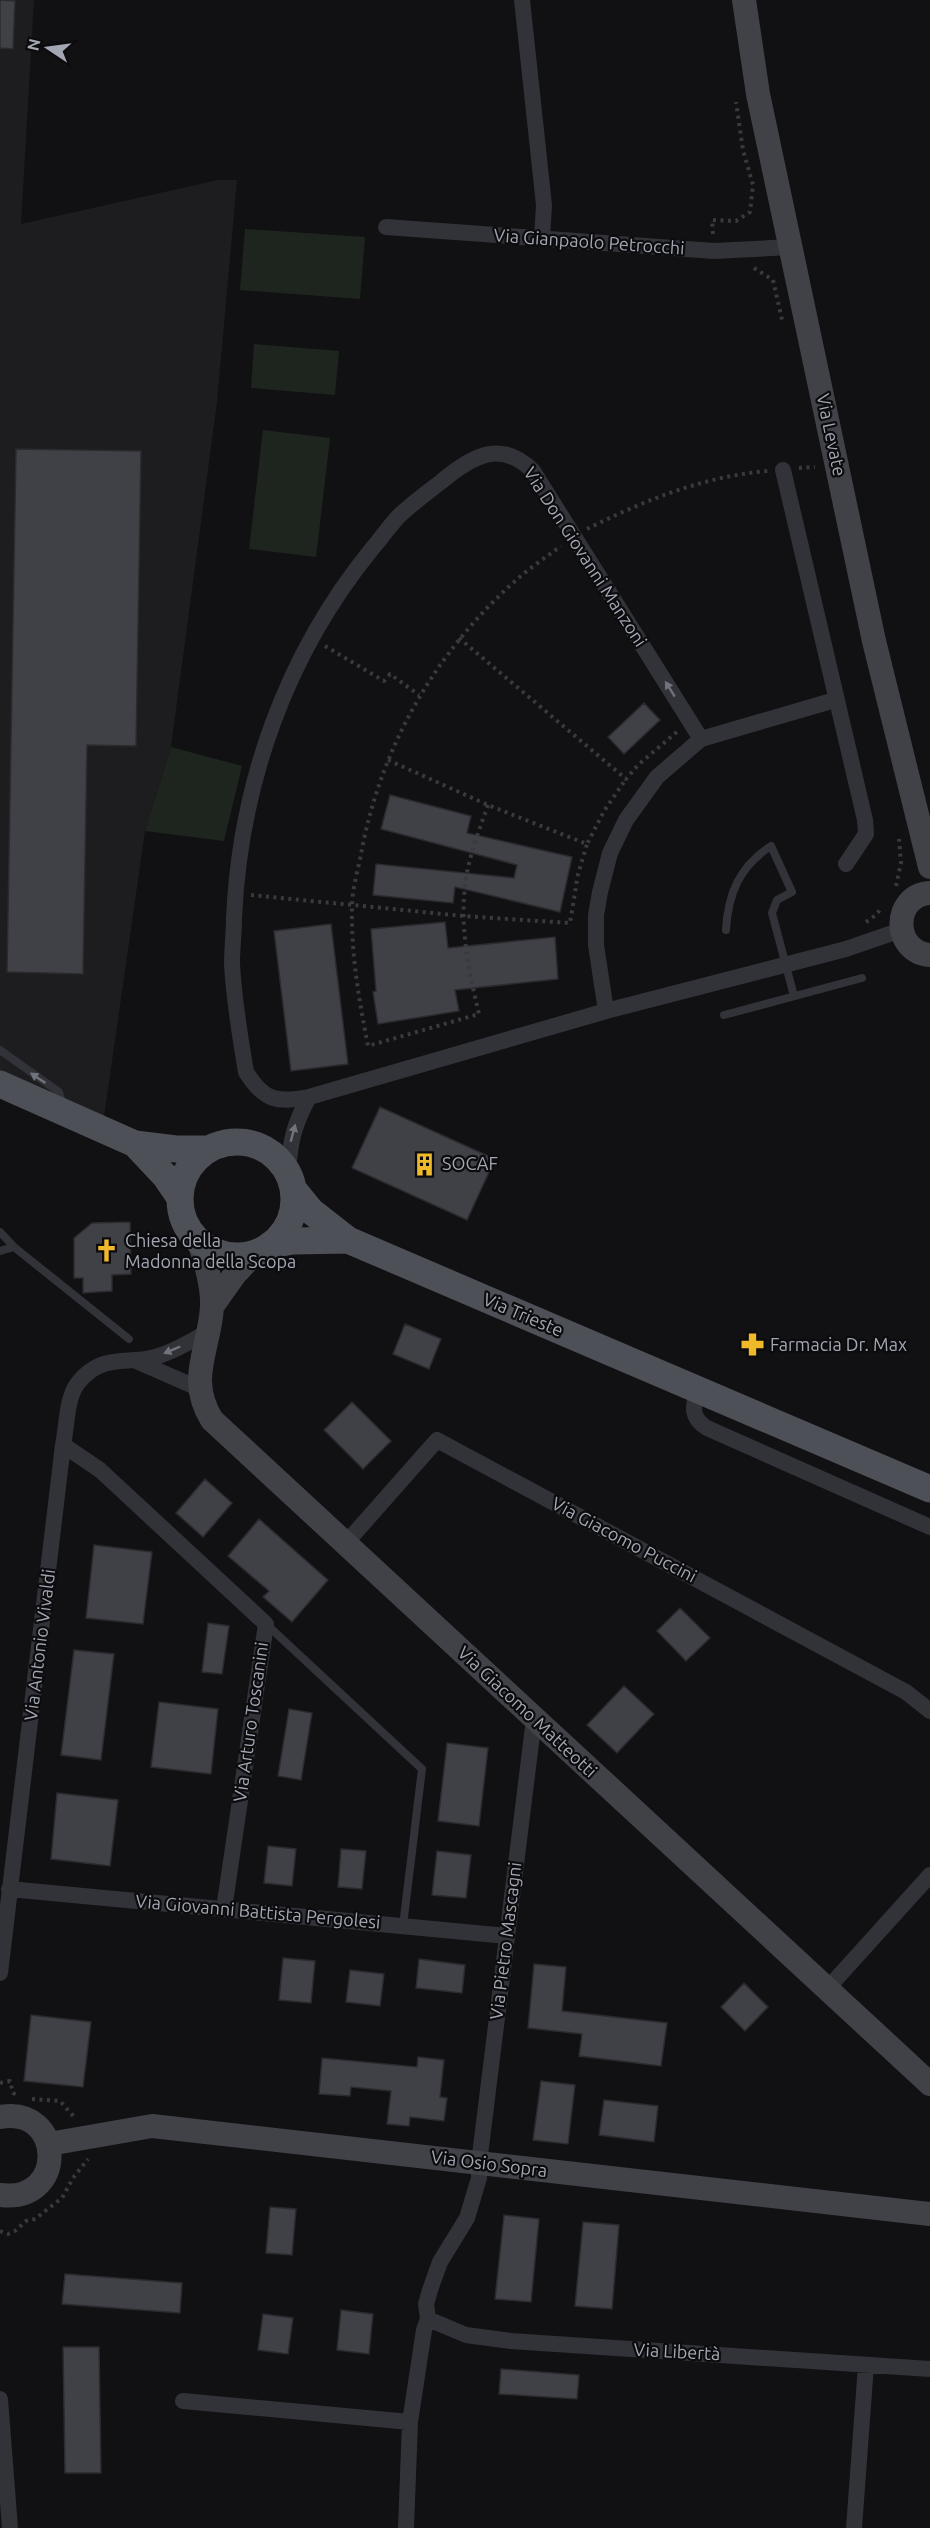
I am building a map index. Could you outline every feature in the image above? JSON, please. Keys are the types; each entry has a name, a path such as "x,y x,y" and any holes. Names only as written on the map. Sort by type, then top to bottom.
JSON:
{"main road":[{"path":"0,1084 135,1144 176,1149 208,1149 230,1142 253,1144 273,1154 311,1211 348,1240"},
{"path":"135,1144 165,1176 180,1198 184,1222 199,1241 221,1254 238,1256 293,1241 348,1240"},
{"path":"180,1198 188,1170 208,1149"},
{"path":"263,1249 285,1230 290,1221 294,1201 291,1181"},
{"name":"Via Trieste","path":"348,1240 930,1489"}],"street":[{"path":"522,0 544,205 542,238"},
{"name":"Via Levate","path":"744,0 758,94 874,641 930,867"},
{"name":"Via Gianpaolo Petrocchi","path":"386,227 714,251 792,247"},
{"name":"Via Don Giovanni Manzoni","path":"701,739 533,471 524,462 508,453 493,453 475,458 458,468 399,516 348,579 312,638 279,706 253,781 241,839 235,894 232,963 246,1072 256,1087 268,1096 286,1101 309,1097 606,1011 846,949 901,930"},
{"path":"783,470 865,820 866,834 846,864"},
{"path":"606,1011 596,945 596,915 610,853 626,820 657,777 701,739 835,699"},
{"path":"930,893 917,897 909,903 903,911 901,930 909,946 916,951 930,955"},
{"path":"291,1181 293,1133 297,1118 309,1097"},
{"path":"199,1241 213,1305"},
{"path":"213,1305 235,1274 263,1249"},
{"name":"Via Giacomo Matteotti","path":"213,1305 200,1368 200,1389 206,1410 212,1420 930,2084"},
{"name":"Via Antonio Vivaldi","path":"0,1973 63,1445 71,1398 77,1384 95,1367 114,1360 157,1357 207,1332"},
{"path":"134,1360 200,1389"},
{"path":"698,1390 693,1412 698,1422 707,1428 930,1527"},
{"name":"Via Giacomo Puccini","path":"346,1543 437,1440 906,1692 930,1711"},
{"name":"Via Arturo Toscanini","path":"63,1445 100,1470 266,1624 224,1909"},
{"name":"Via Pietro Mascagni","path":"406,2528 410,2422 424,2330 428,2319 426,2304 440,2262 467,2218 479,2178 534,1719"},
{"path":"828,1988 930,1875"},
{"name":"Via Giovanni Battista Pergolesi","path":"9,1889 507,1936"},
{"path":"0,2195 23,2194 34,2188 49,2169 49,2144 36,2125 26,2119 1,2113"},
{"name":"Via Osio Sopra","path":"49,2144 153,2126 930,2214"},
{"name":"Via Libertà","path":"428,2319 466,2335 511,2341 930,2369"},
{"path":"854,2528 866,2365"},
{"path":"0,2400 10,2528"},
{"path":"183,2401 410,2422"}],"lane":[{"path":"726,930 729,902 739,877 751,860 771,846 792,892 777,900 772,913 794,996"},
{"path":"724,1015 862,978"},
{"path":"0,1050 59,1092 64,1113"},
{"path":"0,1232 14,1247 129,1339"},
{"path":"0,1251 14,1247"},
{"path":"266,1624 422,1769 403,1926"}],"path":[{"path":"488,805 465,885 464,916 468,968 479,1014 368,1046 353,959 352,904 368,819 388,760 419,694 459,638 514,581 574,536 632,507 690,487 760,472 816,467 818,478"},
{"path":"312,638 384,681 390,674 419,694"},
{"path":"459,638 626,779"},
{"path":"235,894 464,916 570,923 578,874 587,844 604,811 626,779 654,750 689,720"},
{"path":"388,760 488,805 587,844"},
{"path":"891,893 896,886 901,863 897,831"},
{"path":"846,949 842,935 858,929 876,915 886,901"}],"shaded area":[{"path":"0,0 34,0 21,224 218,180 237,180 217,402 171,747 145,831 103,1124 0,1075"},
{"path":"245,229 365,237 360,299 240,290"},
{"path":"254,344 339,351 335,395 251,388"},
{"path":"263,430 330,438 316,557 249,549"},
{"path":"171,747 242,766 224,841 145,831"}],"building":[{"path":"0,0 15,1 13,49 0,48"},
{"path":"16,449 141,451 136,746 87,745 83,974 7,972"},
{"path":"644,703 660,720 624,754 608,737"},
{"path":"390,795 471,816 467,833 572,857 560,912 455,887 453,903 373,895 376,864 514,878 517,865 381,829"},
{"path":"445,922 448,948 555,937 558,979 455,990 459,1011 378,1024 373,992 376,991 371,929"},
{"path":"331,924 348,1064 291,1071 274,931"},
{"name":"SOCAF","path":"380,1107 495,1159 467,1220 352,1168"},
{"name":"Chiesa della Madonna della Scopa","path":"130,1222 131,1274 112,1275 112,1291 83,1293 83,1278 74,1278 74,1238 92,1223"},
{"path":"405,1324 441,1339 429,1369 393,1354"},
{"path":"352,1402 391,1441 363,1469 324,1430"},
{"path":"205,1479 232,1503 203,1537 176,1513"},
{"path":"259,1519 328,1580 292,1622 263,1597 269,1591 228,1556"},
{"path":"94,1545 152,1552 143,1624 86,1618"},
{"path":"680,1608 710,1638 686,1661 657,1631"},
{"path":"208,1623 229,1626 222,1674 202,1672"},
{"path":"74,1650 114,1654 101,1760 61,1755"},
{"path":"624,1686 654,1714 617,1753 587,1725"},
{"path":"159,1702 218,1709 211,1774 151,1767"},
{"path":"289,1709 312,1713 301,1780 278,1776"},
{"path":"447,1743 488,1748 479,1826 438,1821"},
{"path":"57,1793 118,1800 110,1866 51,1859"},
{"path":"268,1846 296,1849 292,1886 264,1883"},
{"path":"341,1849 366,1851 362,1889 338,1887"},
{"path":"437,1851 471,1855 466,1898 432,1895"},
{"path":"283,1958 315,1961 311,2003 279,2000"},
{"path":"419,1959 465,1965 462,1993 416,1988"},
{"path":"534,1964 566,1967 562,2011 667,2023 661,2066 579,2056 582,2034 528,2028"},
{"path":"350,1970 384,1974 380,2006 346,2002"},
{"path":"744,1983 768,2007 745,2031 721,2007"},
{"path":"31,2015 91,2022 83,2087 24,2081"},
{"path":"418,2057 444,2060 440,2097 447,2098 444,2121 410,2117 409,2126 387,2124 391,2091 351,2087 350,2096 319,2094 322,2058 417,2067"},
{"path":"541,2081 575,2085 568,2144 533,2140"},
{"path":"604,2100 658,2106 654,2142 599,2135"},
{"path":"270,2207 296,2209 292,2255 266,2253"},
{"path":"504,2215 539,2219 531,2302 495,2299"},
{"path":"583,2222 619,2225 612,2309 575,2306"},
{"path":"65,2274 182,2283 180,2313 62,2304"},
{"path":"341,2310 373,2314 369,2354 337,2350"},
{"path":"263,2314 293,2318 288,2354 258,2350"},
{"path":"63,2347 99,2347 101,2473 65,2473"},
{"path":"501,2369 579,2375 577,2399 499,2394"}],"place":[{"name":"SOCAF","path":"424,1164"},
{"name":"Chiesa della Madonna della Scopa","path":"107,1251"},
{"name":"Farmacia Dr. Max","path":"752,1345"}]}
